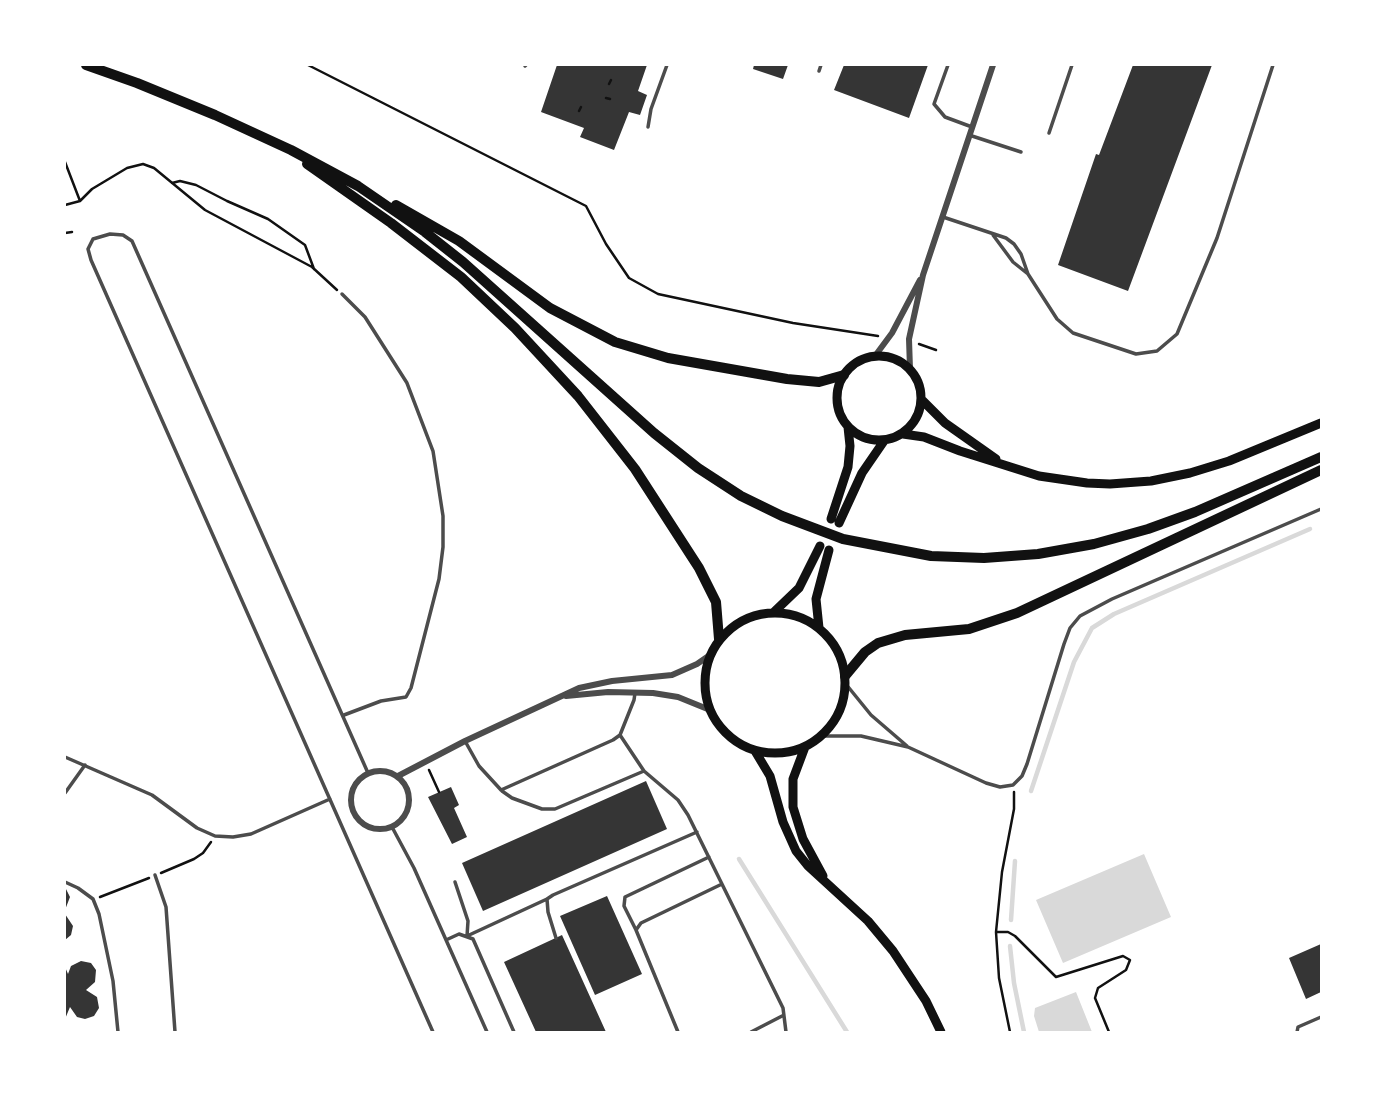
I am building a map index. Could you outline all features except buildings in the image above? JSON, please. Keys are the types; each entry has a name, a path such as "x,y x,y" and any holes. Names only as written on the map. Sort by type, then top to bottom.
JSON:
{"main road":[{"path":"86,65 215,115 291,150 460,242 550,308 615,342 681,361 787,379 820,382 844,375"},
{"path":"291,150 313,170 391,223 452,270 493,306 563,378 635,469 699,568 716,602 719,639"},
{"path":"358,186 463,262 654,433 698,468 741,496 782,516 844,539 931,556 984,558 1038,554 1094,544 1148,529 1195,512 1321,457"},
{"path":"848,427 870,440 884,441 903,433 913,425 922,400 917,378 910,369 900,361 875,356 862,359 844,375 837,396 838,408 848,427 850,446 848,467 835,521 884,441"},
{"path":"922,400 944,423 1006,466"},
{"path":"903,433 924,437 1039,476 1087,483 1151,481 1190,473 1229,461 1321,423"},
{"path":"845,680 866,652 878,643 905,635 969,629 1017,613 1321,470"},
{"path":"774,612 799,588 824,548 816,600 819,628"},
{"path":"774,612 798,616 819,628 837,649 845,680 839,712 821,736 805,747 780,753 755,751 728,736 710,710 704,682 710,655 719,639 738,622 762,613 774,612"},
{"path":"805,747 793,779 793,807 803,839 825,880"},
{"path":"755,751 770,776 783,822 796,851 808,866 868,921 893,951 926,1001 942,1032"}],"street":[{"path":"910,369 909,339 923,275 993,65"},
{"path":"875,356 923,275"},
{"path":"398,776 465,741 579,688 672,675 710,655"},
{"path":"560,696 635,691 678,697 710,710"},
{"path":"384,771 398,776 407,788 410,803 404,817 393,827 377,829 363,824 354,812 351,797 357,783 369,773 384,771"}],"lane":[{"path":"648,127 651,109 667,65"},
{"path":"819,71 821,65"},
{"path":"948,65 934,104 944,117 972,127"},
{"path":"1049,133 1072,65"},
{"path":"942,217 1006,238 1014,244 1021,254 1028,274 1057,319 1073,333 1136,354 1148,354 1166,345 1177,334 1217,238 1273,65"},
{"path":"969,135 1021,152"},
{"path":"369,773 132,242 123,235 110,234 93,239 88,249 90,260 433,1032"},
{"path":"993,235 1013,262 1028,274"},
{"path":"342,294 365,317 407,383 433,451 443,516 439,579 407,697 381,701 344,715"},
{"path":"821,736 861,736 908,747 986,783 1000,787 1013,785 1022,776 1027,764 1064,644 1070,628 1080,616 1112,599 1321,509"},
{"path":"845,680 871,715 908,747"},
{"path":"501,790 620,735 635,691"},
{"path":"620,735 644,771 678,800 697,832 784,1015 786,1032"},
{"path":"465,741 479,766 501,790 512,798 542,809 555,809 644,771"},
{"path":"65,757 152,795 197,828 215,836 251,834 330,799"},
{"path":"65,793 85,765"},
{"path":"393,827 487,1032"},
{"path":"467,936 697,832"},
{"path":"678,1032 624,905 625,897 709,857"},
{"path":"155,875 166,906 175,1032"},
{"path":"65,882 93,900 99,914 113,981 118,1032"},
{"path":"455,882 468,921 467,936"},
{"path":"636,930 641,923 722,884"},
{"path":"547,900 555,938"},
{"path":"446,940 459,934 473,939 514,1032"},
{"path":"751,1032 784,1015"},
{"path":"1297,1032 1298,1027 1321,1017"}],"path":[{"path":"308,65 586,206 606,244 629,278 658,294 793,323 870,336 879,336 887,330 891,333"},
{"path":"579,111 582,107"},
{"path":"65,162 79,201"},
{"path":"65,205 79,201 92,189 127,168 143,164 154,168 205,210 295,257 342,294"},
{"path":"172,183 180,181 196,185 268,219 304,245 315,271"},
{"path":"65,233 72,232"},
{"path":"426,762 439,792"},
{"path":"1010,1032 999,978 996,932 1002,872 1014,809 1013,785"},
{"path":"996,932 1008,932 1016,936 1056,977 1123,956 1130,960 1126,970 1098,989 1095,998 1109,1032"}],"shaded area":[{"path":"1144,854 1171,917 1063,963 1036,900"},
{"path":"1076,992 1092,1032 1039,1032 1034,1016 1035,1008"}],"waterway":[{"path":"1031,791 1074,662 1092,628 1114,614 1310,529"},
{"path":"739,859 847,1032"},
{"path":"1011,920 1015,861"},
{"path":"1010,946 1024,1032"}]}
